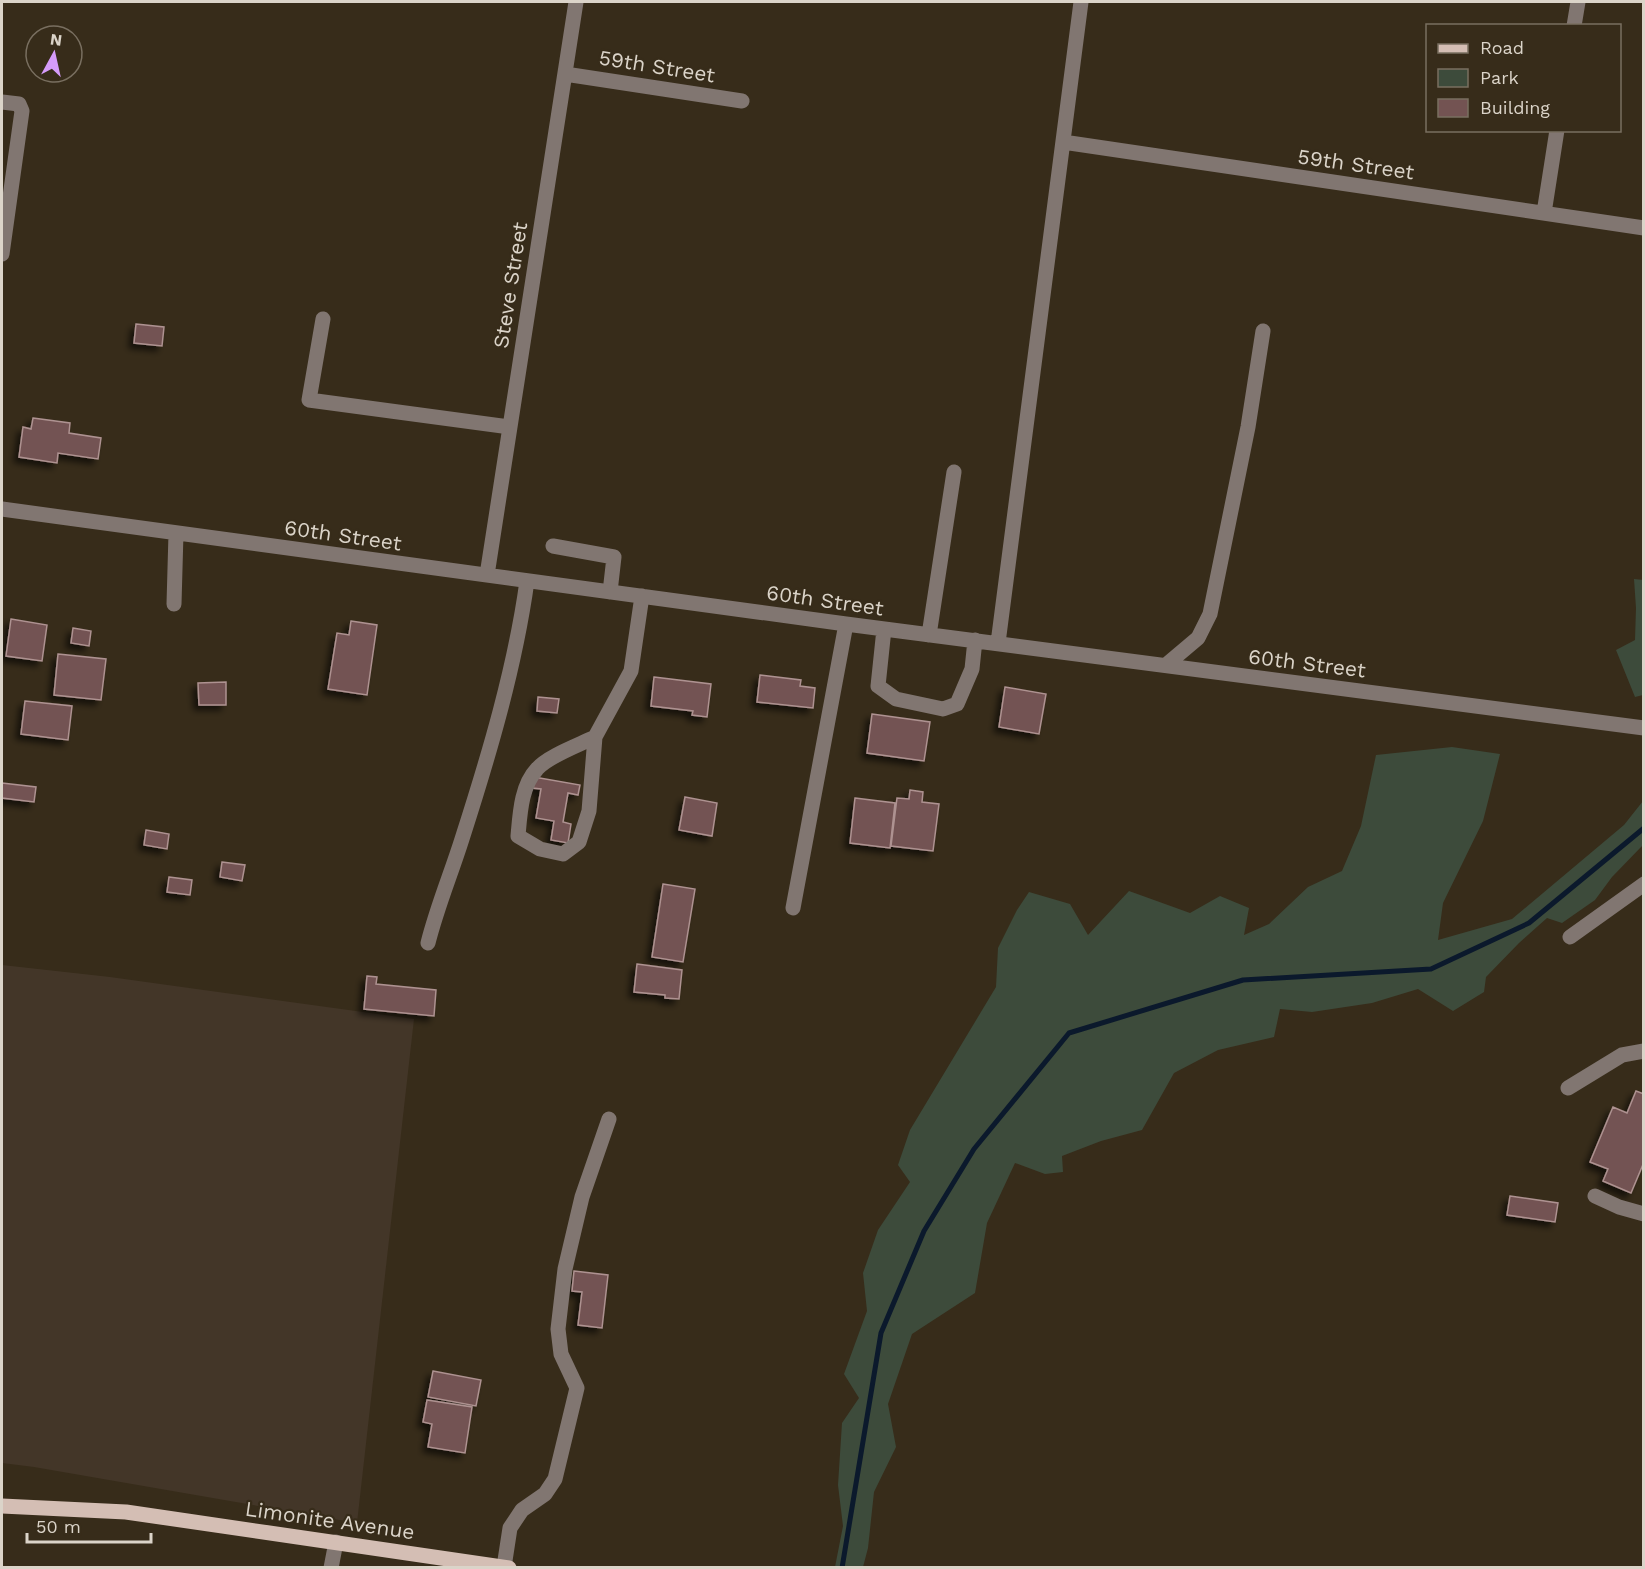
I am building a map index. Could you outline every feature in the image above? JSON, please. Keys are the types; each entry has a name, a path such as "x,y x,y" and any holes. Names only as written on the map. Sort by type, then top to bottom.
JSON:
{"main road":[{"name":"Limonite Avenue","path":"2,1506 126,1512 336,1542 439,1563 509,1568"}],"street":[{"name":"Steve Street","path":"487,576 576,2"},
{"path":"998,643 1081,2"},
{"path":"1574,24 1578,2"},
{"name":"59th Street","path":"565,74 742,101"},
{"path":"2,102 19,104 22,111 4,216 2,254"},
{"path":"1544,213 1557,132"},
{"name":"59th Street","path":"1063,142 1644,228"},
{"path":"323,319 309,400 510,427"},
{"path":"1166,665 1198,638 1210,614 1248,427 1263,331"},
{"path":"929,634 954,472"},
{"name":"60th Street","path":"2,509 846,624 1644,728"},
{"path":"174,604 177,533"},
{"path":"553,546 614,557 610,592"},
{"path":"428,943 436,911 462,839 492,738 513,659 527,581"},
{"path":"595,738 538,767 529,780 521,809 518,836 540,849 563,854 579,842 589,811 595,738 631,671 642,596"},
{"path":"793,908 846,624"},
{"path":"884,628 878,687 896,699 943,709 957,704 972,669 975,640"},
{"path":"1570,937 1644,884"},
{"path":"1568,1089 1622,1055 1644,1051"},
{"path":"504,1567 510,1528 522,1510 545,1494 555,1479 578,1388 561,1354 558,1329 565,1269 582,1197 609,1119"},
{"path":"1595,1196 1620,1208 1644,1214"},
{"path":"332,1568 336,1542"}],"shaded area":[{"path":"2,965 110,977 414,1019 357,1523 2,1463"}],"green space":[{"path":"1634,579 1644,580 1643,695 1635,697 1616,650 1635,640"},
{"path":"1452,747 1500,754 1483,821 1443,903 1438,940 1512,919 1624,825 1643,801 1643,845 1612,877 1595,900 1562,923 1547,918 1486,977 1484,992 1453,1011 1418,989 1372,1003 1312,1012 1280,1009 1274,1037 1218,1050 1174,1073 1142,1130 1101,1141 1062,1156 1063,1172 1045,1174 1015,1163 987,1223 975,1293 912,1334 888,1404 896,1447 874,1492 868,1548 863,1567 835,1567 843,1526 838,1485 842,1423 859,1398 844,1374 867,1311 863,1273 878,1230 910,1182 898,1165 910,1130 996,987 998,948 1029,892 1070,904 1088,935 1129,891 1190,913 1220,896 1249,908 1244,935 1269,924 1308,887 1342,871 1361,826 1376,755"}],"building":[{"path":"136,324 164,327 162,346 134,343"},
{"path":"33,418 70,423 69,433 101,438 98,459 58,453 57,463 19,457 23,427 31,429"},
{"path":"11,619 47,625 42,661 6,656"},
{"path":"351,621 377,625 367,695 328,689 337,633 349,635"},
{"path":"73,628 91,631 89,646 71,643"},
{"path":"58,654 106,659 101,700 54,695"},
{"path":"760,675 801,680 800,686 815,688 813,708 757,702"},
{"path":"654,677 711,684 707,717 692,715 693,711 651,706"},
{"path":"226,682 226,705 199,705 198,683"},
{"path":"1005,687 1046,694 1039,734 999,727"},
{"path":"538,697 559,699 557,713 537,711"},
{"path":"25,701 72,706 68,740 21,734"},
{"path":"872,714 930,722 924,761 867,753"},
{"path":"534,777 580,785 578,795 568,793 563,822 571,824 568,843 551,840 554,821 536,818 541,789 532,788"},
{"path":"2,783 36,787 34,802 2,798"},
{"path":"910,790 923,792 922,802 939,804 933,851 891,846 897,798 909,799"},
{"path":"685,797 717,803 712,836 679,830"},
{"path":"855,798 895,803 890,848 850,843"},
{"path":"146,830 169,834 167,849 144,845"},
{"path":"222,862 245,865 242,881 220,877"},
{"path":"169,877 192,880 190,895 167,892"},
{"path":"663,884 695,889 683,962 652,957"},
{"path":"637,964 682,970 679,999 665,998 665,995 634,992"},
{"path":"367,976 377,977 376,984 436,990 434,1016 364,1009"},
{"path":"1636,1091 1644,1094 1644,1162 1631,1193 1603,1181 1608,1169 1590,1162 1613,1107 1627,1113"},
{"path":"1510,1196 1558,1203 1555,1222 1507,1215"},
{"path":"574,1271 608,1275 602,1328 578,1325 582,1292 572,1291"},
{"path":"433,1371 481,1380 476,1406 428,1397"},
{"path":"427,1400 472,1407 465,1453 428,1447 432,1424 423,1422"}],"waterway":[{"path":"842,1568 881,1333 924,1231 974,1149 1069,1033 1243,980 1431,969 1529,923 1644,828"}]}
